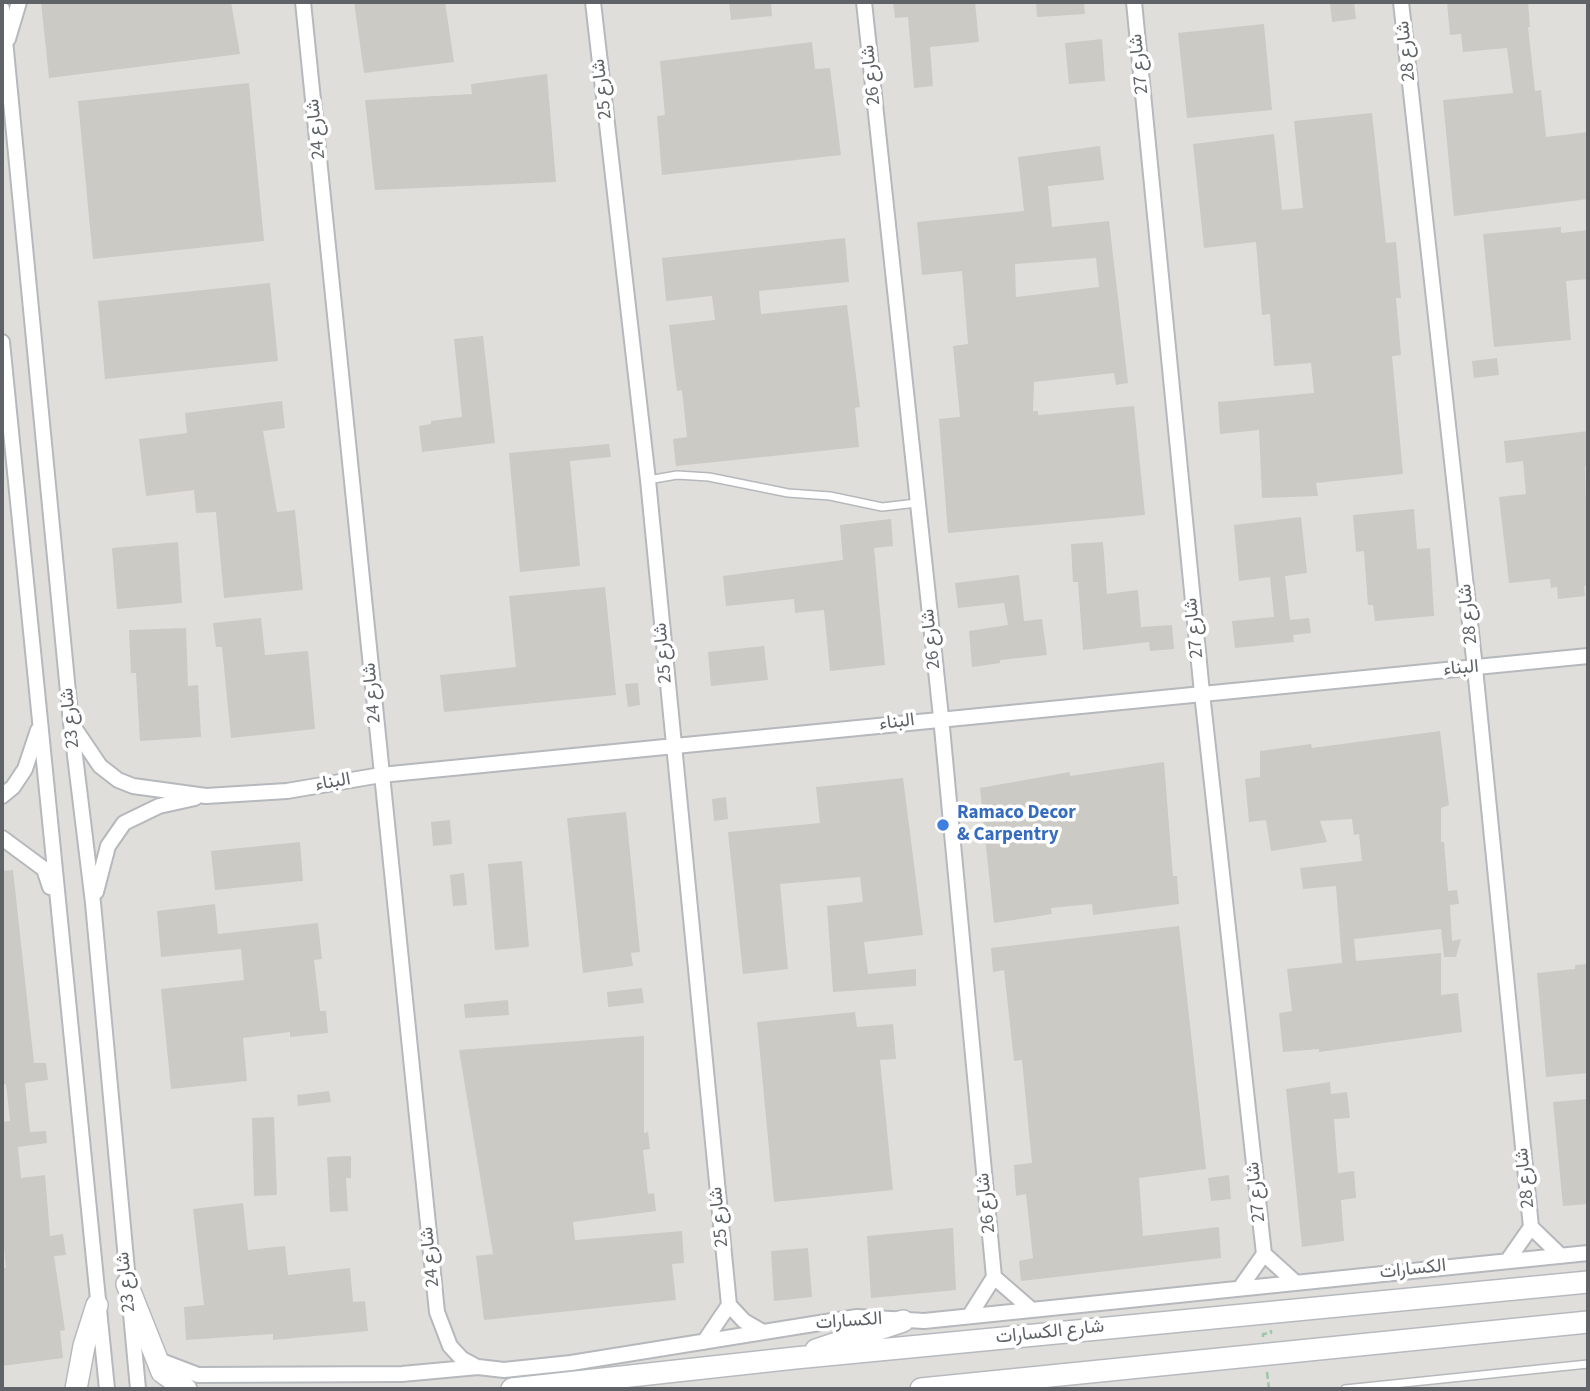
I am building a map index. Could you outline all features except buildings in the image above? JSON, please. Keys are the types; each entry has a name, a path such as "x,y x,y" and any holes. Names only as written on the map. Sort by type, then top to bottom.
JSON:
{"street":[{"name":"شارع 23","path":"6,47 19,2"},
{"name":"شارع 24","path":"303,2 437,1312 441,1330 450,1346 462,1359 478,1367"},
{"name":"شارع 25","path":"593,2 648,480 729,1305"},
{"name":"شارع 26","path":"864,2 941,718 995,1277"},
{"name":"شارع 27","path":"1134,2 1202,693 1264,1254"},
{"name":"شارع 28","path":"1401,2 1475,667 1531,1227 1561,1256"},
{"name":"شارع 23","path":"2,9 71,723 93,903 138,1389"},
{"name":"شارع 23","path":"2,342 107,1389"},
{"name":"البناء","path":"93,903 108,846 124,823 159,806 206,796 287,792 381,775 1588,656"},
{"name":"البناء","path":"71,723 100,766 118,780 133,786 206,796"},
{"path":"2,796 13,787 25,769 39,725"},
{"path":"2,838 22,850 44,870 57,907"},
{"name":"شارع 28","path":"1508,1260 1531,1227"},
{"name":"الكسارات","path":"155,1359 198,1376 410,1374 478,1367 504,1370 571,1363 857,1317 877,1316 903,1321 1032,1310 1588,1253"},
{"path":"1240,1288 1264,1254 1296,1283"},
{"path":"970,1315 995,1277 1032,1310"},
{"name":"شارع الكسارات","path":"512,1389 1588,1282"},
{"path":"127,1284 162,1372 186,1389"},
{"path":"704,1342 729,1305 744,1321 763,1332"},
{"path":"76,1389 84,1346 97,1306"},
{"path":"795,1359 845,1338 903,1321"},
{"path":"922,1389 1588,1322"}],"lane":[{"path":"648,480 677,475 709,477 788,493 830,496 882,506 917,503"},
{"path":"1345,1389 1588,1364"}],"shaded area":[{"path":"2,2 1588,2 1588,1389 2,1389"}],"place":[{"name":"Ramaco Decor & Carpentry","path":"943,825"}]}
